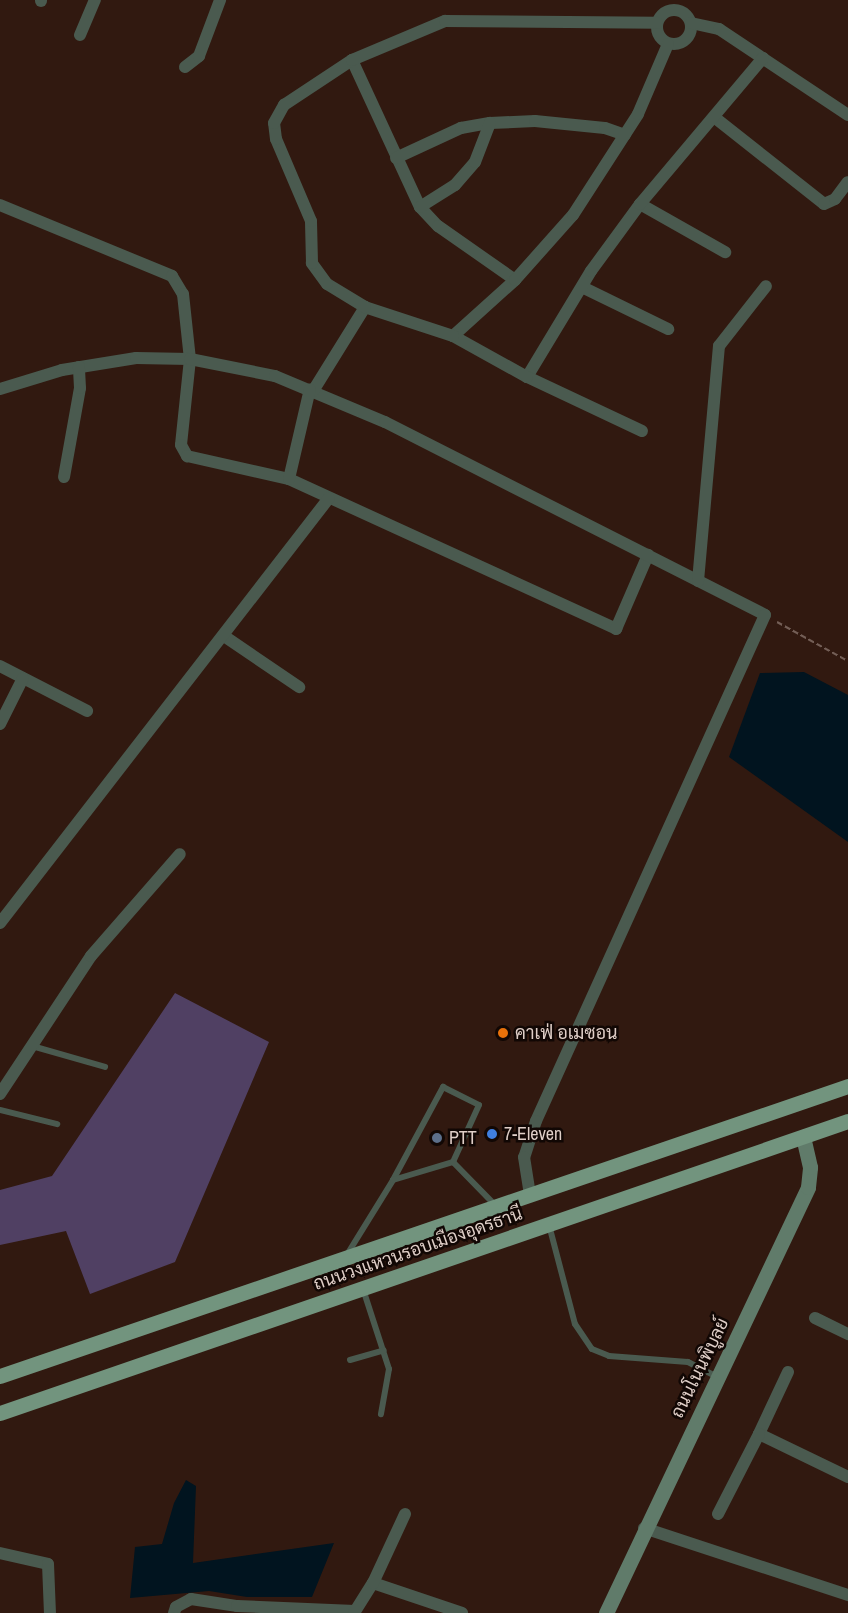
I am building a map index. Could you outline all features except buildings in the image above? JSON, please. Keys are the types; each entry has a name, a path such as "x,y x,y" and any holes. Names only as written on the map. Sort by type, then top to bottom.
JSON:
{"main road":[{"name":"ถนนวงแหวนรอบเมืองอุดรธานี","path":"0,1376 848,1086"},
{"name":"ถนนวงแหวนรอบเมืองอุดรธานี","path":"0,1413 848,1121"}],"street":[{"path":"80,35 95,0"},
{"path":"185,67 199,56 220,0"},
{"path":"668,44 658,31 657,23 663,13 672,9 682,11 691,23 719,29 848,115"},
{"path":"642,432 527,377 453,336 365,307 317,275 312,263 311,221 276,139 274,123 284,105 352,60 445,21 657,23"},
{"path":"453,336 515,280 573,215 625,135 653,84 668,44 689,36 691,23"},
{"path":"527,377 582,287 640,204 763,58"},
{"path":"352,60 420,207 438,226 515,280"},
{"path":"714,117 824,204 835,199 848,182"},
{"path":"396,158 461,128 490,123 535,121 605,128 625,135"},
{"path":"420,207 455,185 475,162 490,123"},
{"path":"640,204 725,252"},
{"path":"0,205 172,276 183,294 190,359 181,445 187,456 289,479 616,629 648,555"},
{"path":"698,575 719,346 766,286"},
{"path":"582,287 668,329"},
{"path":"289,479 311,390 365,307"},
{"path":"0,389 79,367 136,358 190,359 274,376 385,422 648,555 698,575 765,615 536,1121 524,1157 530,1195"},
{"path":"64,477 80,388 79,367"},
{"path":"0,923 329,498"},
{"path":"224,636 299,687"},
{"path":"0,666 87,711"},
{"path":"0,724 23,678"},
{"path":"0,1094 91,957 180,854"},
{"name":"ถนนโนนพิบูลย์","path":"606,1613 644,1528 808,1187 810,1167 803,1137"},
{"path":"815,1318 848,1334"},
{"path":"718,1514 788,1372"},
{"path":"759,1434 848,1477"},
{"path":"174,1613 191,1599 237,1606 354,1612 373,1583 405,1514"},
{"path":"644,1528 848,1595"},
{"path":"0,1553 48,1564 50,1613"},
{"path":"373,1583 462,1613"}],"lane":[{"path":"32,1046 105,1067"},
{"path":"346,1256 393,1180 443,1087 479,1105 453,1162 393,1180"},
{"path":"0,1110 57,1124"},
{"path":"453,1162 496,1206"},
{"path":"549,1224 579,1334 592,1350 609,1356 687,1362 717,1377"},
{"path":"363,1288 389,1370 381,1414"},
{"path":"350,1360 384,1350"}],"path":[{"path":"765,615 848,661"}],"water":[{"path":"804,672 848,695 848,842 729,757 760,673"},
{"path":"186,1480 196,1486 193,1563 334,1543 312,1597 247,1597 209,1591 130,1598 135,1547 162,1544 174,1503"}],"place":[{"name":"คาเฟ่ อเมซอน","path":"503,1033"},
{"name":"7-Eleven","path":"492,1134"},
{"name":"PTT","path":"437,1138"}]}
